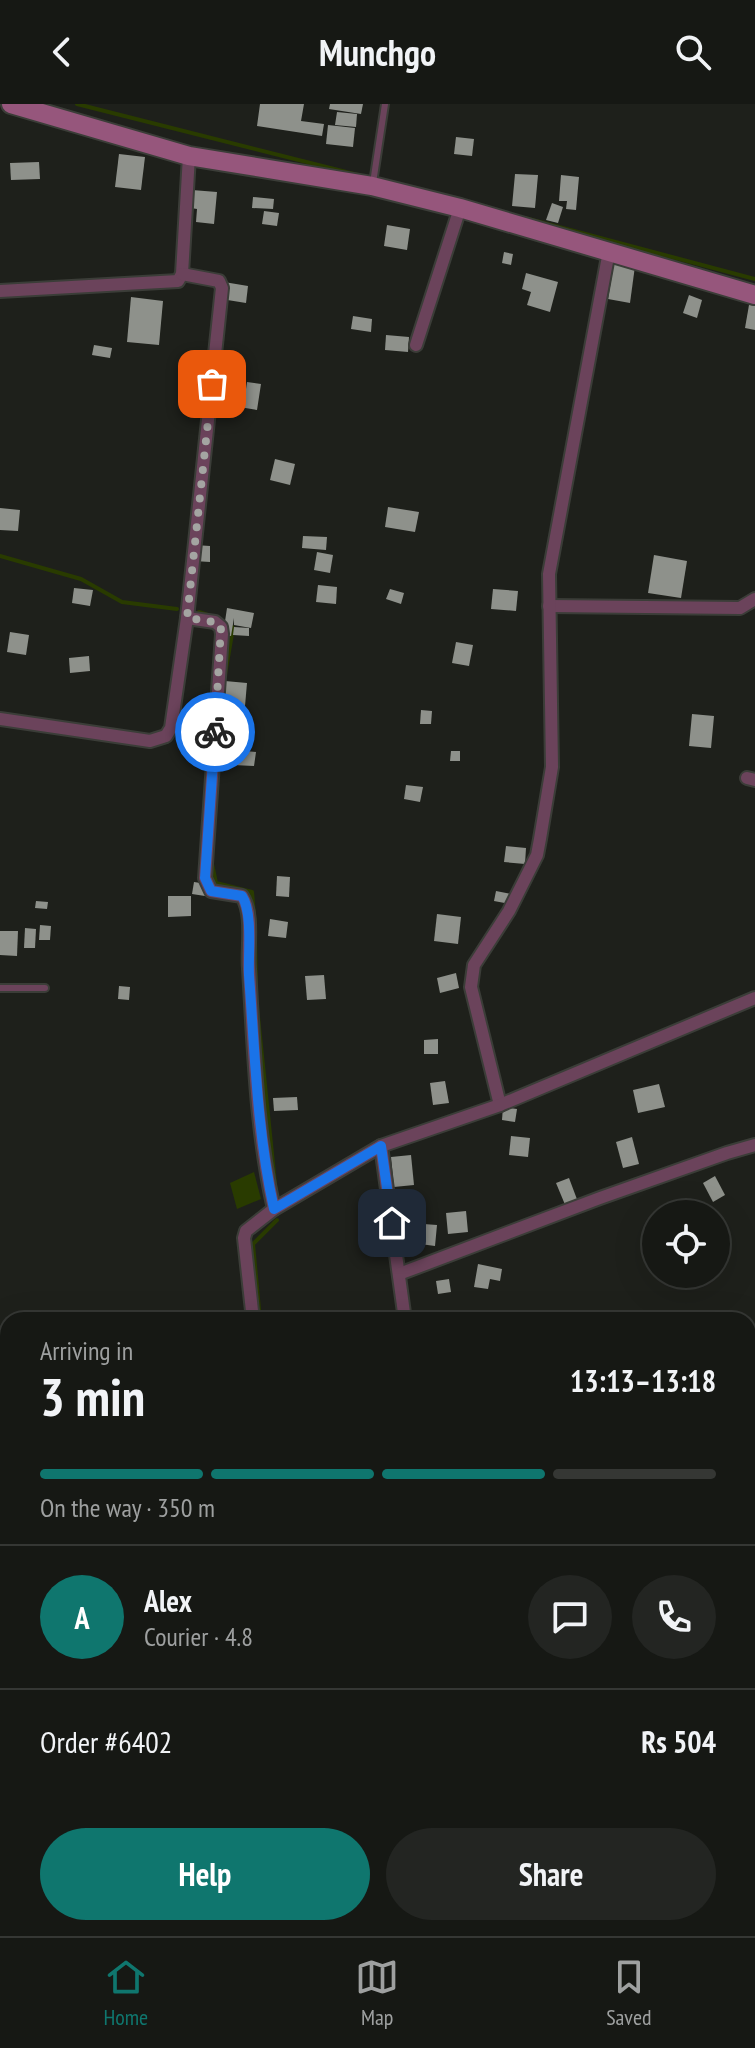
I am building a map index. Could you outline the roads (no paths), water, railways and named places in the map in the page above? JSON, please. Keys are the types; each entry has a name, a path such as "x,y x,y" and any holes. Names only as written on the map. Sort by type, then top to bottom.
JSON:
{"main road":[{"path":"11,104 189,156 372,186 460,208 755,295"}],"street":[{"path":"0,291 172,284 178,281 182,274 189,156"},
{"path":"416,345 460,208"},
{"path":"500,1105 471,987 471,975 474,965 509,911 537,855 552,767 551,560 609,251"},
{"path":"0,719 150,741 166,736 171,728 187,618 222,288 219,281 182,274"},
{"path":"549,606 740,608 755,599"},
{"path":"187,618 215,622 221,627 205,878 211,891 242,896 247,903 247,948 262,1154 274,1209"},
{"path":"252,1312 244,1238 246,1231 274,1209 381,1146 500,1105 755,998"},
{"path":"399,1274 600,1198 755,1145"},
{"path":"381,1146 404,1312"}],"lane":[{"path":"372,186 385,104"},
{"path":"0,988 45,988"}],"waterway":[{"path":"77,104 362,176"},
{"path":"525,218 755,279"},
{"path":"0,556 81,579 122,602 177,609"},
{"path":"199,612 216,618"},
{"path":"225,675 231,626"},
{"path":"212,864 216,883 252,892 255,926"},
{"path":"255,935 256,986"},
{"path":"257,1007 276,1193"},
{"path":"259,1312 253,1244 277,1220"}]}
